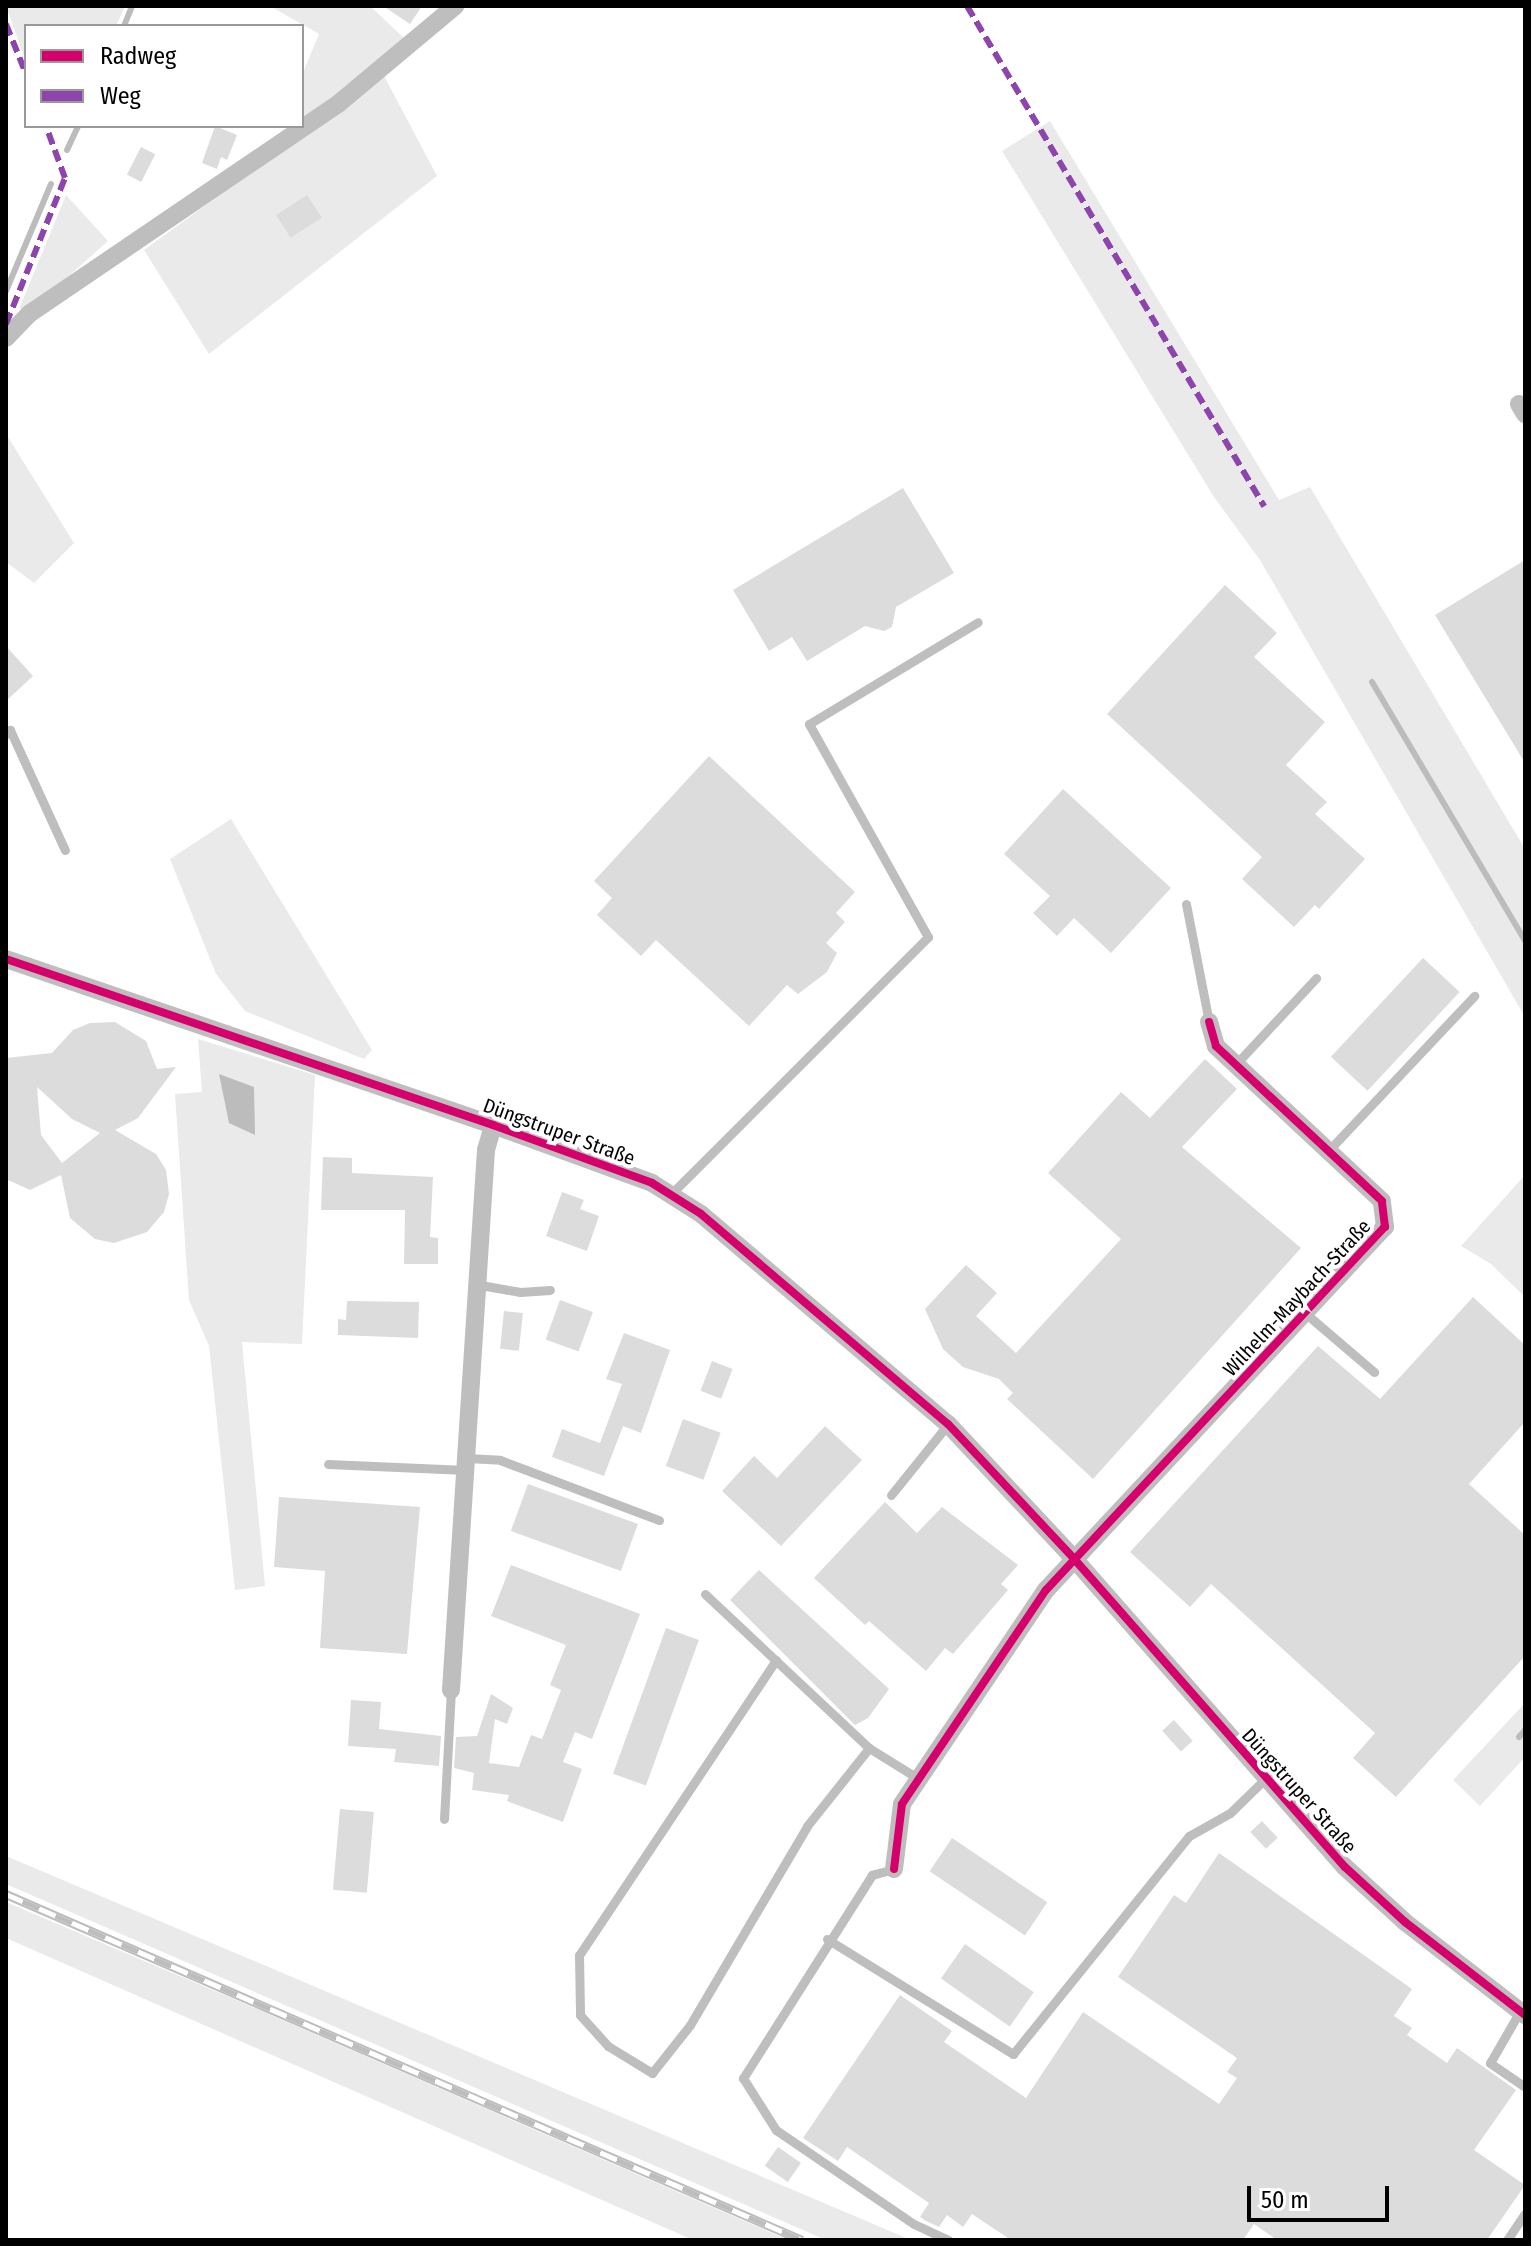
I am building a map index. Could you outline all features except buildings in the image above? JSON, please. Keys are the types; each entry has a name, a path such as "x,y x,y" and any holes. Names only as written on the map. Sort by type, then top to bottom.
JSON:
{"street":[{"path":"304,127 338,104 455,6"},
{"path":"6,338 29,314 303,128"},
{"name":"Düngstruper Straße","path":"6,959 493,1125 652,1183 701,1214 948,1424 1076,1561 1355,1876 1522,2013"},
{"name":"Wilhelm-Maybach-Straße","path":"1076,1561 1385,1227 1382,1201 1216,1046 1209,1022"},
{"name":"Düngstruper Straße","path":"451,1690 480,1285 486,1150 493,1125"},
{"path":"894,1869 902,1804 1046,1590 1076,1561"}],"lane":[{"path":"670,1195 928,937 809,724 978,622"},
{"path":"6,734 10,730 65,850"},
{"path":"1186,904 1209,1022"},
{"path":"1235,1065 1316,978"},
{"path":"1329,1150 1474,996"},
{"path":"480,1285 520,1292 550,1290"},
{"path":"1305,1313 1374,1372"},
{"path":"891,1495 948,1424"},
{"path":"328,1464 467,1464 500,1460 659,1520"},
{"path":"705,1594 869,1748 919,1779"},
{"path":"776,1660 579,1955 580,2015 608,2046 652,2073 690,2025 807,1826 869,1748"},
{"path":"444,1819 451,1690"},
{"path":"827,1939 1013,2054 1189,1836 1230,1813 1266,1778"},
{"path":"894,1869 872,1875 827,1939 743,2078 776,2130 914,2224 949,2240"},
{"path":"1522,2013 1490,2063 1525,2087"},
{"path":"1507,2240 1525,2213"}],"shaded area":[{"path":"6,6 125,6 117,24 24,24 24,56"},
{"path":"270,6 370,6 405,39 304,120 304,70 319,34"},
{"path":"381,70 437,176 209,354 144,250 339,108"},
{"path":"1050,121 1279,500 1310,487 1525,849 1525,1017 1260,560 1214,497 1002,151"},
{"path":"66,195 108,241 33,308 19,309"},
{"path":"6,434 74,543 34,583 6,562"},
{"path":"231,819 372,1050 364,1059 245,1011 216,974 170,859"},
{"path":"198,1039 315,1075 302,1344 242,1342 265,1586 235,1590 209,1346 189,1300 175,1094 202,1092"},
{"path":"219,1074 254,1087 255,1135 229,1123"},
{"path":"1525,1175 1525,1297 1491,1264 1461,1246"},
{"path":"1525,1703 1525,1757 1480,1806 1453,1780"},
{"path":"6,1856 911,2240 826,2240 6,1884"},
{"path":"6,1902 788,2240 693,2240 6,1938"}],"waterway":[{"path":"125,24 132,6"},
{"path":"67,150 77,128"},
{"path":"6,291 51,184"},
{"path":"1372,682 1525,941"},
{"path":"1519,1737 1525,1730"}],"railway":[{"path":"6,1894 802,2240"}],"marked path":[{"path":"967,6 1264,506"},
{"path":"6,24 24,69"},
{"path":"6,324 65,178 47,128"}],"cycle path":[{"path":"6,959 493,1125 652,1183 701,1214 948,1424 1076,1561 1345,1867 1405,1922 1525,2015"},
{"path":"894,1869 902,1804 1046,1590 1385,1227 1382,1201 1216,1046 1209,1022"}]}
